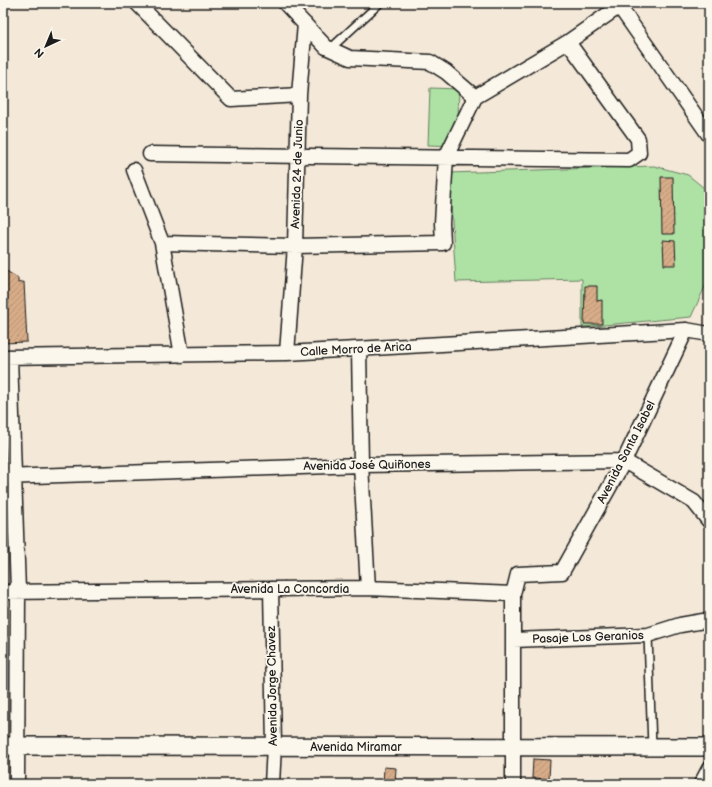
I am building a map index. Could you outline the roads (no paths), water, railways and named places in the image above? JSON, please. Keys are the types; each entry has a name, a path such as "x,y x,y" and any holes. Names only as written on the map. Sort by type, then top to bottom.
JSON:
{"street":[{"path":"137,3 232,99 299,96"},
{"path":"285,3 326,47 330,49 350,58 430,62 446,72 475,97"},
{"path":"162,243 295,246 443,243 442,223 446,157 475,97 568,42 621,5 709,135"},
{"name":"Avenida 24 de Junio","path":"287,353 295,246 299,96 305,24"},
{"path":"150,154 629,160 639,153 638,139 568,42"},
{"path":"134,170 162,243 182,355"},
{"name":"Calle Morro de Arica","path":"6,357 287,353 686,330 709,334"},
{"name":"Avenida Santa Isabel","path":"513,594 518,574 562,572 624,461 686,330"},
{"path":"359,349 361,465 368,588"},
{"path":"6,357 8,478 18,591 11,746 18,784"},
{"path":"624,461 694,502 709,521"},
{"name":"Avenida José Quiñones","path":"8,478 361,465 624,461"},
{"name":"Avenida La Concordia","path":"3,592 368,588 513,594"},
{"name":"Avenida Jorge Chavez","path":"271,589 274,746 272,784"},
{"path":"513,594 513,784"},
{"name":"Pasaje Los Geranios","path":"513,640 648,635 680,625 709,620"},
{"name":"Avenida Miramar","path":"11,746 709,747"},
{"path":"701,784 709,769"}],"lane":[{"path":"330,49 380,3"},
{"path":"648,635 652,747"}]}
